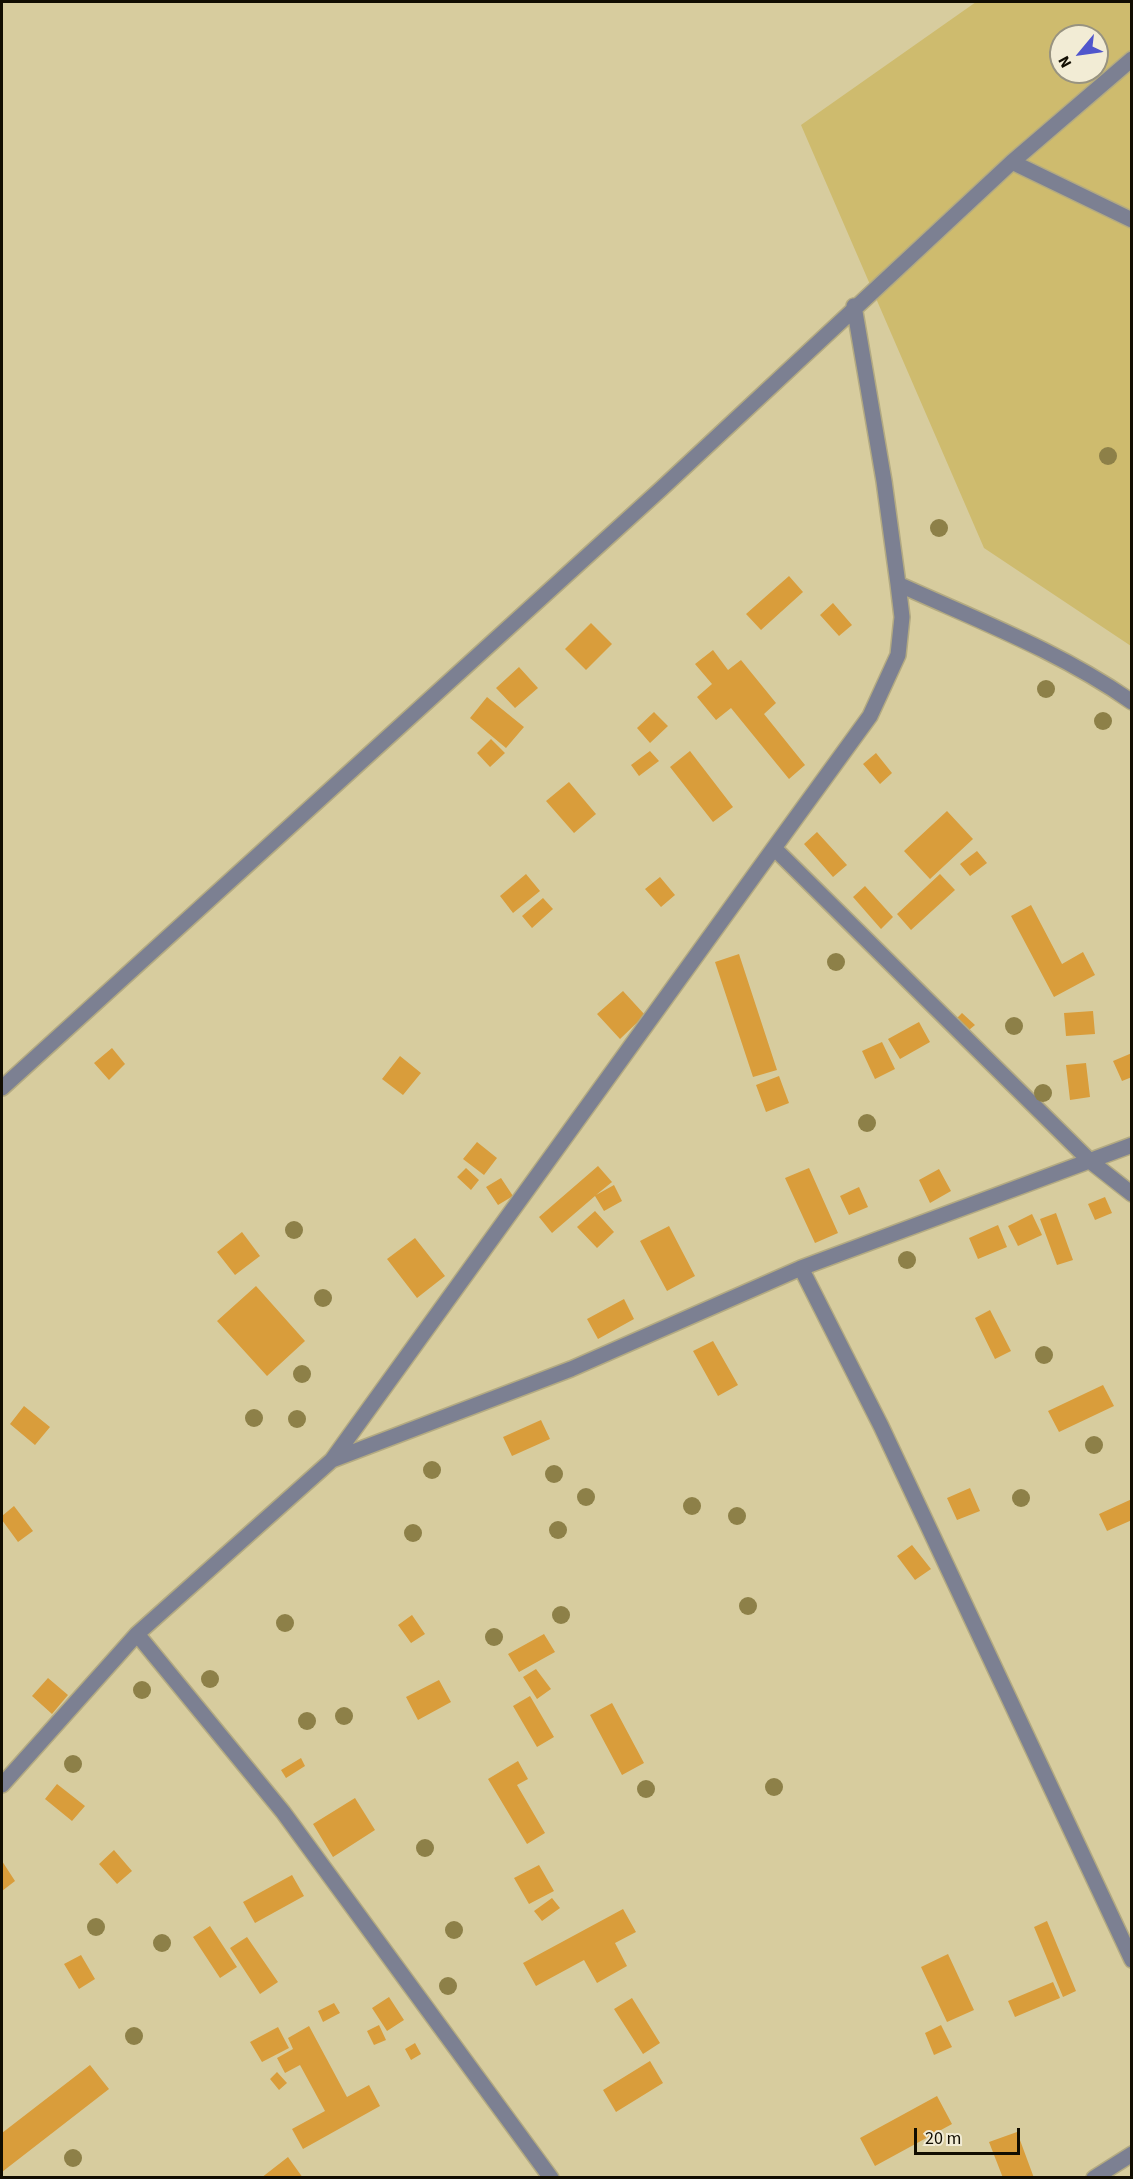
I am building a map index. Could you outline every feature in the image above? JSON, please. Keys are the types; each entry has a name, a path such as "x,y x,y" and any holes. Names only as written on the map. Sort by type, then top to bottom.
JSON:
{"street":[{"path":"2,1088 661,489 1012,162 1131,59"},
{"path":"1012,162 1131,220"},
{"path":"2,1785 137,1634 333,1460 870,716 898,655 902,617 884,481 855,306"},
{"path":"898,584 1042,650 1131,702"},
{"path":"774,848 1090,1161 1131,1194"},
{"path":"333,1460 572,1369 801,1268 1131,1144"},
{"path":"801,1268 881,1426 1131,1960"},
{"path":"137,1634 283,1812 551,2178"},
{"path":"1094,2178 1131,2154"}],"shaded area":[{"path":"976,2 1131,2 1131,646 984,548 801,125"}],"building":[{"path":"789,576 803,592 761,630 746,614"},
{"path":"833,603 852,625 839,636 820,615"},
{"path":"591,623 612,644 586,670 565,649"},
{"path":"713,650 728,670 741,660 776,703 764,714 805,765 789,779 731,708 716,720 697,697 712,684 695,664"},
{"path":"519,667 538,688 515,708 496,688"},
{"path":"487,697 524,727 506,748 470,718"},
{"path":"654,712 668,726 650,743 637,728"},
{"path":"491,739 505,753 490,767 477,753"},
{"path":"650,751 659,761 639,776 631,765"},
{"path":"690,751 733,807 713,822 670,767"},
{"path":"876,753 892,773 880,784 863,764"},
{"path":"569,782 596,814 574,833 546,801"},
{"path":"947,811 973,839 930,879 904,851"},
{"path":"817,832 847,865 833,877 804,844"},
{"path":"977,851 987,863 970,876 960,864"},
{"path":"526,874 540,891 513,913 500,896"},
{"path":"940,874 955,890 911,930 897,914"},
{"path":"660,877 675,895 661,907 645,889"},
{"path":"865,886 893,917 881,929 853,897"},
{"path":"543,898 553,909 532,928 522,916"},
{"path":"1031,905 1062,964 1083,952 1095,975 1054,997 1011,916"},
{"path":"739,954 777,1070 753,1077 715,962"},
{"path":"623,991 645,1015 620,1039 597,1014"},
{"path":"1093,1011 1095,1034 1066,1036 1064,1013"},
{"path":"962,1013 975,1025 969,1030 956,1019"},
{"path":"919,1022 930,1042 900,1059 888,1039"},
{"path":"882,1042 895,1069 875,1079 862,1051"},
{"path":"112,1048 125,1064 109,1080 94,1063"},
{"path":"1132,1053 1132,1077 1122,1081 1113,1061"},
{"path":"400,1056 421,1073 403,1095 382,1079"},
{"path":"1086,1063 1090,1097 1070,1100 1066,1065"},
{"path":"779,1076 789,1103 766,1112 756,1085"},
{"path":"477,1142 497,1158 484,1175 463,1159"},
{"path":"598,1166 612,1182 596,1195 614,1185 622,1201 604,1211 595,1196 552,1233 539,1217"},
{"path":"466,1168 479,1180 471,1190 457,1177"},
{"path":"809,1168 838,1233 815,1243 785,1178"},
{"path":"939,1169 951,1191 930,1203 919,1180"},
{"path":"501,1178 513,1196 498,1205 486,1187"},
{"path":"859,1187 868,1207 849,1215 840,1196"},
{"path":"1105,1197 1112,1213 1095,1220 1088,1204"},
{"path":"595,1211 614,1232 597,1248 577,1227"},
{"path":"1056,1213 1073,1260 1057,1265 1040,1219"},
{"path":"1032,1214 1042,1235 1018,1246 1008,1226"},
{"path":"998,1225 1007,1247 978,1259 969,1238"},
{"path":"669,1226 695,1276 667,1291 640,1241"},
{"path":"242,1232 260,1256 235,1275 217,1252"},
{"path":"415,1238 445,1276 417,1298 387,1259"},
{"path":"256,1286 305,1341 267,1376 217,1321"},
{"path":"624,1299 634,1319 598,1339 587,1319"},
{"path":"990,1310 1011,1351 995,1359 975,1318"},
{"path":"713,1341 738,1385 718,1396 693,1351"},
{"path":"1103,1385 1114,1406 1059,1432 1048,1411"},
{"path":"24,1406 50,1427 35,1445 10,1424"},
{"path":"541,1420 550,1439 512,1456 503,1437"},
{"path":"970,1488 980,1511 957,1520 947,1498"},
{"path":"1132,1499 1132,1520 1107,1531 1099,1514"},
{"path":"14,1506 33,1531 18,1542 2,1520 2,1516"},
{"path":"912,1545 931,1569 915,1580 897,1556"},
{"path":"412,1615 425,1634 411,1643 398,1625"},
{"path":"544,1634 555,1652 519,1672 508,1654"},
{"path":"536,1669 551,1689 537,1699 523,1677"},
{"path":"48,1678 68,1695 52,1714 32,1696"},
{"path":"439,1680 451,1702 418,1720 406,1697"},
{"path":"530,1696 554,1737 537,1747 513,1706"},
{"path":"612,1703 644,1763 622,1775 590,1715"},
{"path":"301,1758 305,1766 286,1778 281,1770"},
{"path":"518,1761 528,1779 517,1785 545,1833 527,1844 488,1779"},
{"path":"57,1784 85,1806 72,1821 45,1799"},
{"path":"355,1798 375,1830 333,1857 313,1824"},
{"path":"114,1850 132,1871 117,1884 99,1864"},
{"path":"2,1861 15,1881 2,1891"},
{"path":"539,1865 554,1891 529,1904 514,1878"},
{"path":"292,1875 304,1896 255,1923 243,1902"},
{"path":"552,1898 560,1908 542,1921 534,1911"},
{"path":"623,1909 636,1932 615,1943 627,1966 597,1983 584,1960 536,1986 523,1963"},
{"path":"1047,1921 1076,1991 1063,1997 1034,1927"},
{"path":"210,1926 237,1967 220,1978 193,1937"},
{"path":"247,1937 278,1982 260,1994 230,1948"},
{"path":"948,1954 974,2010 947,2022 921,1967"},
{"path":"81,1955 95,1979 79,1989 64,1964"},
{"path":"1053,1982 1060,1998 1015,2017 1008,2001"},
{"path":"389,1997 404,2020 387,2031 372,2008"},
{"path":"632,1998 660,2043 643,2054 614,2009"},
{"path":"334,2003 340,2013 323,2022 318,2011"},
{"path":"379,2025 386,2040 374,2045 367,2031"},
{"path":"941,2025 952,2047 934,2055 925,2033"},
{"path":"309,2026 347,2097 369,2085 380,2106 303,2149 292,2129 325,2111 300,2065 285,2073 277,2058 293,2049 288,2038"},
{"path":"278,2027 289,2048 262,2062 250,2042"},
{"path":"415,2043 421,2054 411,2060 405,2049"},
{"path":"650,2061 663,2083 616,2112 603,2090"},
{"path":"90,2065 109,2089 2,2172 2,2133"},
{"path":"277,2072 287,2083 279,2090 270,2079"},
{"path":"937,2096 952,2124 875,2166 860,2138"},
{"path":"1017,2132 1034,2178 1003,2178 989,2142"},
{"path":"288,2157 303,2178 261,2178"}]}
